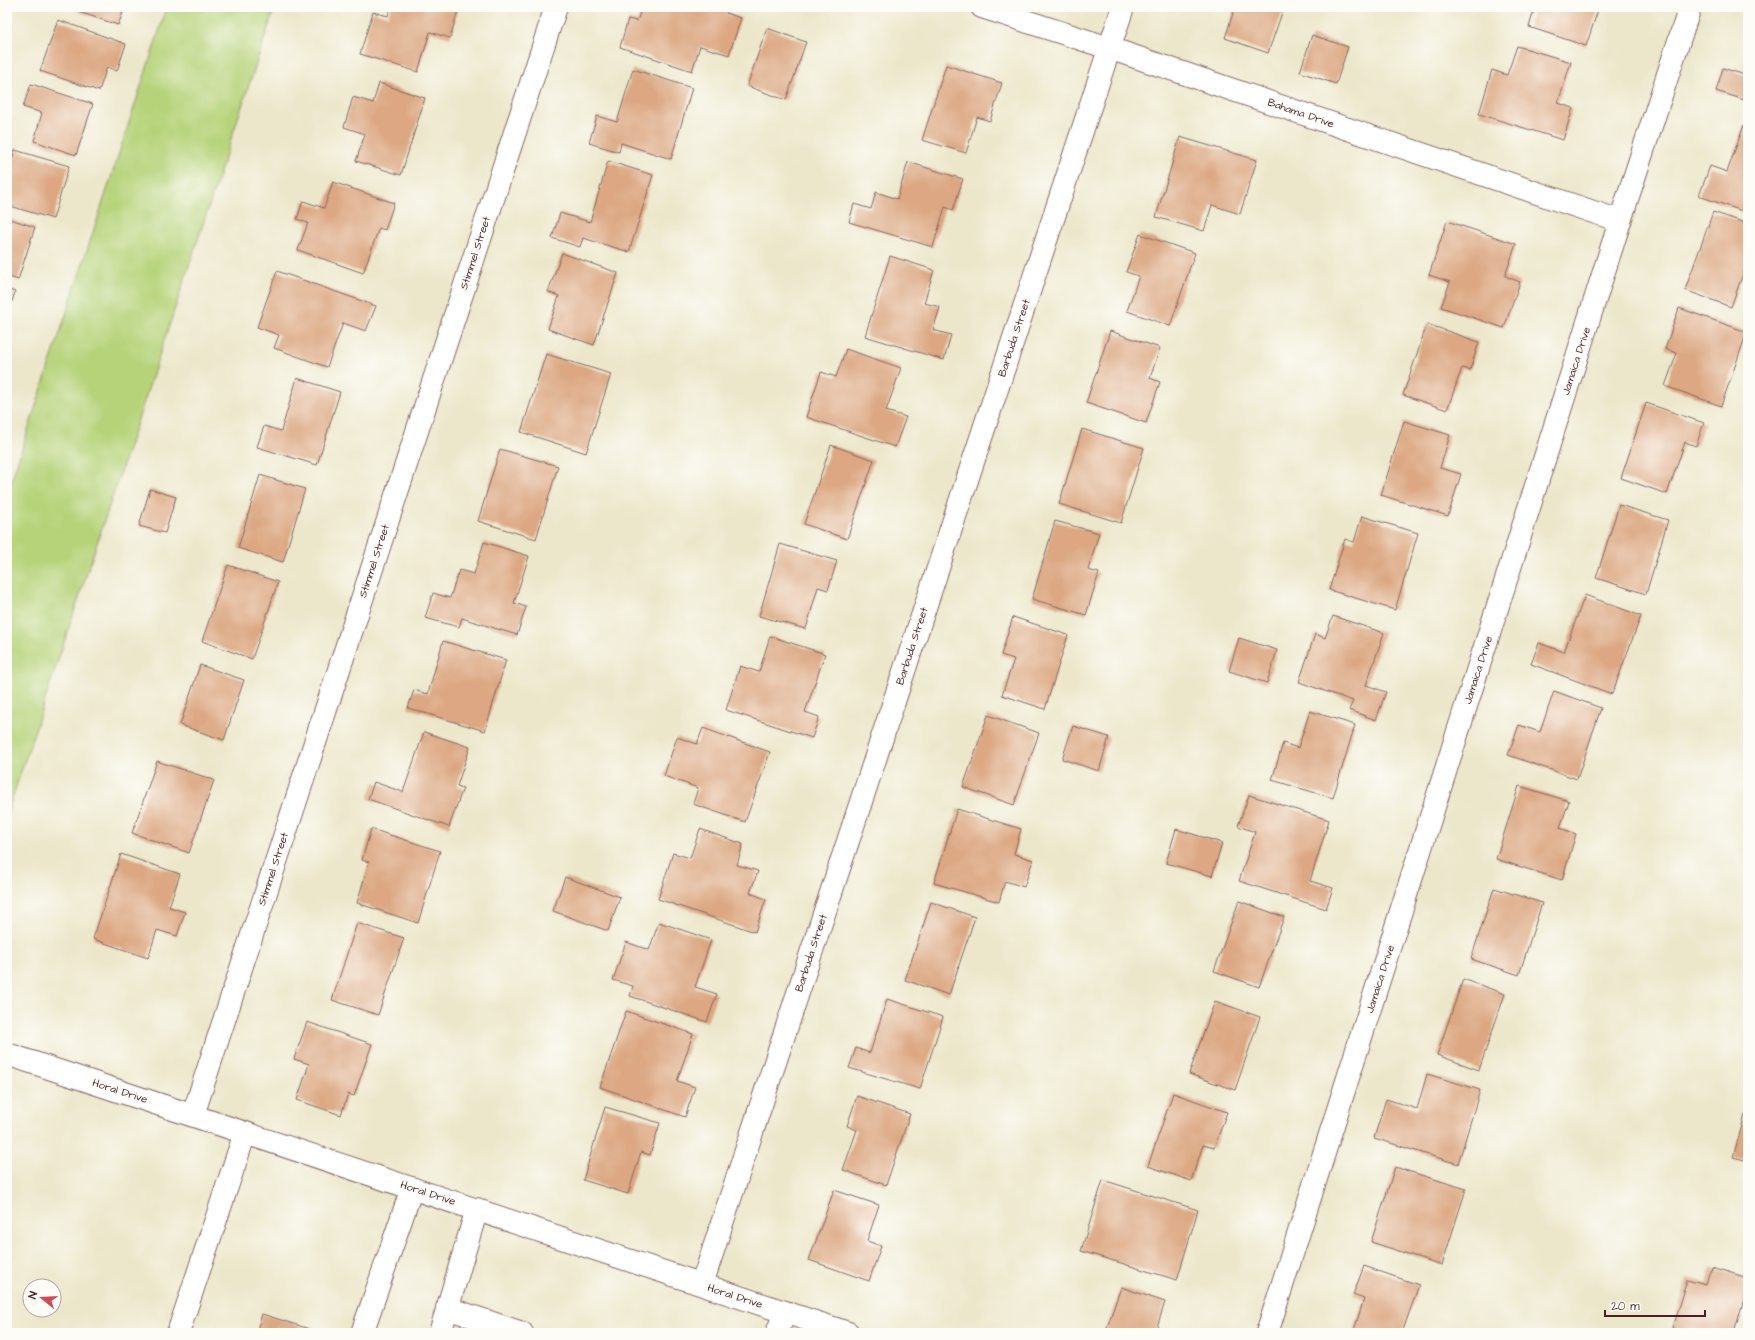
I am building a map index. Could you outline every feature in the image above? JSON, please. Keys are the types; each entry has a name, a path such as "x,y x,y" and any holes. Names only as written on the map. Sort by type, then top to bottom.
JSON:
{"street":[{"name":"Stimmel Street","path":"192,1115 556,7"},
{"name":"Bahama Drive","path":"982,7 1109,48 1620,221"},
{"name":"Barbuda Street","path":"702,1284 1123,7"},
{"name":"Jamaica Drive","path":"1267,1333 1620,221 1690,7"},
{"name":"Horal Drive","path":"7,1054 848,1333"},
{"path":"178,1333 245,1132"},
{"path":"362,1333 412,1188"},
{"path":"440,1333 477,1209"},
{"path":"447,1308 522,1333"},
{"path":"777,1333 785,1312"}],"green space":[{"path":"167,7 275,7 7,814 7,494"}],"building":[{"path":"81,7 125,7 118,25 79,12"},
{"path":"391,7 445,7 458,11 450,38 430,32 418,72 360,54 373,12 388,16"},
{"path":"642,7 728,7 726,13 741,18 729,55 700,46 692,71 620,47 628,19 637,21"},
{"path":"1235,7 1284,7 1268,53 1225,38"},
{"path":"1535,7 1599,7 1586,46 1529,27"},
{"path":"58,20 126,44 117,71 107,67 99,91 40,71"},
{"path":"767,28 806,42 786,100 747,86"},
{"path":"1312,35 1348,47 1336,84 1300,72"},
{"path":"1517,46 1571,62 1558,103 1573,108 1563,140 1479,114 1492,70 1507,75"},
{"path":"946,65 1002,83 990,121 977,117 966,153 922,140"},
{"path":"1723,68 1748,76 1748,101 1716,91"},
{"path":"633,69 692,88 671,159 621,143 619,152 589,143 597,116 617,122"},
{"path":"379,83 425,98 401,175 356,161 365,134 344,127 353,97 373,103"},
{"path":"31,84 93,104 76,155 34,141 42,113 23,107"},
{"path":"1744,125 1748,126 1748,213 1699,196 1710,166 1727,172"},
{"path":"1180,137 1257,160 1240,214 1212,205 1204,231 1156,217"},
{"path":"15,150 69,166 53,219 7,205 7,174"},
{"path":"608,161 653,175 629,252 583,238 580,247 552,238 560,213 590,222"},
{"path":"908,162 963,179 953,210 945,207 933,247 849,222 854,204 871,209 876,192 897,199"},
{"path":"333,182 394,203 385,230 379,228 363,273 298,250 308,223 297,219 303,201 324,208"},
{"path":"1713,212 1748,224 1748,260 1731,307 1685,290"},
{"path":"7,218 35,227 18,280 7,276"},
{"path":"1447,221 1516,244 1505,276 1520,282 1504,328 1441,307 1450,282 1429,275"},
{"path":"1140,234 1195,253 1170,326 1127,311 1139,276 1126,272"},
{"path":"562,253 618,273 594,345 548,329 559,296 548,292"},
{"path":"890,256 934,270 924,303 940,307 933,330 951,335 944,360 865,336"},
{"path":"277,271 376,306 366,331 343,323 327,367 274,348 279,335 257,327"},
{"path":"7,289 15,292 7,317"},
{"path":"1679,308 1747,332 1721,406 1665,386 1677,353 1665,349"},
{"path":"1427,324 1479,342 1470,370 1462,368 1447,410 1403,395"},
{"path":"1110,331 1160,348 1150,378 1160,382 1146,423 1086,403"},
{"path":"846,349 901,368 886,411 906,417 895,447 806,417 821,372 836,377"},
{"path":"546,354 611,374 586,453 521,432"},
{"path":"297,378 340,392 317,465 257,447 264,426 281,431"},
{"path":"1646,403 1704,423 1696,446 1685,442 1667,494 1621,478"},
{"path":"1404,421 1450,435 1440,468 1461,474 1448,516 1381,495"},
{"path":"1082,429 1144,448 1121,523 1059,504"},
{"path":"831,445 874,460 847,539 804,524"},
{"path":"500,449 558,466 536,539 478,521"},
{"path":"260,475 305,489 283,562 238,548"},
{"path":"150,489 176,497 165,533 139,526"},
{"path":"1619,505 1668,520 1646,594 1596,578"},
{"path":"1362,516 1418,533 1395,610 1329,590 1345,539 1354,542"},
{"path":"1055,521 1099,533 1088,570 1099,573 1086,615 1032,599"},
{"path":"484,542 529,556 514,603 526,607 517,635 462,618 459,627 425,618 433,593 450,598 459,570 474,574"},
{"path":"780,544 837,561 828,590 818,587 806,629 759,616"},
{"path":"228,565 278,582 252,659 202,641"},
{"path":"1585,595 1641,616 1612,694 1531,664 1539,643 1564,652"},
{"path":"1333,616 1384,633 1366,685 1386,692 1376,720 1349,710 1353,701 1299,682 1315,634 1325,638"},
{"path":"1013,617 1068,635 1045,709 1002,695 1014,659 1001,655"},
{"path":"770,636 825,654 805,712 819,717 812,738 726,710 740,666 759,672"},
{"path":"1239,638 1277,650 1267,683 1229,671"},
{"path":"443,641 506,660 485,731 408,708 414,690 428,694"},
{"path":"200,665 244,680 224,740 180,725"},
{"path":"1554,691 1601,708 1577,779 1508,755 1519,725 1540,732"},
{"path":"1310,711 1355,725 1333,798 1272,780 1283,743 1298,748"},
{"path":"988,715 1039,733 1014,805 963,787"},
{"path":"1073,726 1109,737 1099,771 1062,759"},
{"path":"703,728 770,752 745,822 693,804 698,788 664,776 677,737 697,744"},
{"path":"424,732 470,747 457,786 463,788 449,827 368,799 374,782 403,792"},
{"path":"157,761 214,780 189,853 132,833"},
{"path":"1519,786 1569,801 1560,828 1576,834 1562,880 1496,859"},
{"path":"1249,795 1329,820 1310,881 1333,888 1326,909 1239,881 1255,832 1238,826"},
{"path":"957,809 1021,829 1014,854 1033,860 1024,887 1005,881 999,902 934,883"},
{"path":"371,829 440,851 418,923 357,903 369,862 362,860"},
{"path":"700,829 743,844 737,865 758,871 750,893 766,899 755,932 658,899 673,853 690,858"},
{"path":"1176,829 1222,843 1212,876 1166,863"},
{"path":"121,854 180,874 169,907 185,912 177,936 157,930 148,958 93,939"},
{"path":"565,877 620,897 608,931 553,911"},
{"path":"1494,888 1542,903 1519,975 1471,959"},
{"path":"1239,901 1284,917 1259,987 1214,971"},
{"path":"931,902 975,917 949,995 905,980"},
{"path":"659,922 711,940 695,987 717,994 707,1022 630,996 633,986 613,980 626,942 649,950"},
{"path":"357,923 404,938 378,1015 332,1000"},
{"path":"1463,979 1505,994 1479,1070 1437,1055"},
{"path":"887,999 943,1017 920,1089 849,1068 856,1048 870,1053"},
{"path":"1215,1001 1260,1017 1235,1090 1189,1074"},
{"path":"626,1011 693,1034 677,1081 695,1087 685,1117 600,1087"},
{"path":"307,1022 372,1044 354,1096 348,1094 341,1115 297,1100 309,1064 294,1059"},
{"path":"1427,1074 1480,1090 1458,1164 1374,1138 1386,1099 1417,1109"},
{"path":"1173,1093 1227,1112 1214,1148 1203,1145 1191,1181 1148,1166"},
{"path":"857,1096 910,1114 886,1185 843,1170 857,1130 847,1126"},
{"path":"605,1107 660,1123 650,1155 641,1152 628,1194 583,1180"},
{"path":"1745,1115 1748,1116 1748,1161 1733,1157"},
{"path":"1395,1167 1466,1189 1442,1265 1371,1242"},
{"path":"1103,1180 1198,1210 1177,1280 1081,1251"},
{"path":"834,1190 879,1205 867,1241 881,1246 869,1281 809,1260"},
{"path":"1364,1266 1419,1285 1402,1333 1353,1333 1364,1299 1353,1295"},
{"path":"1711,1267 1748,1278 1748,1285 1734,1333 1688,1333 1672,1328 1687,1279 1706,1284"},
{"path":"1121,1287 1165,1302 1155,1333 1105,1333"},
{"path":"262,1314 322,1333 256,1333"}]}
